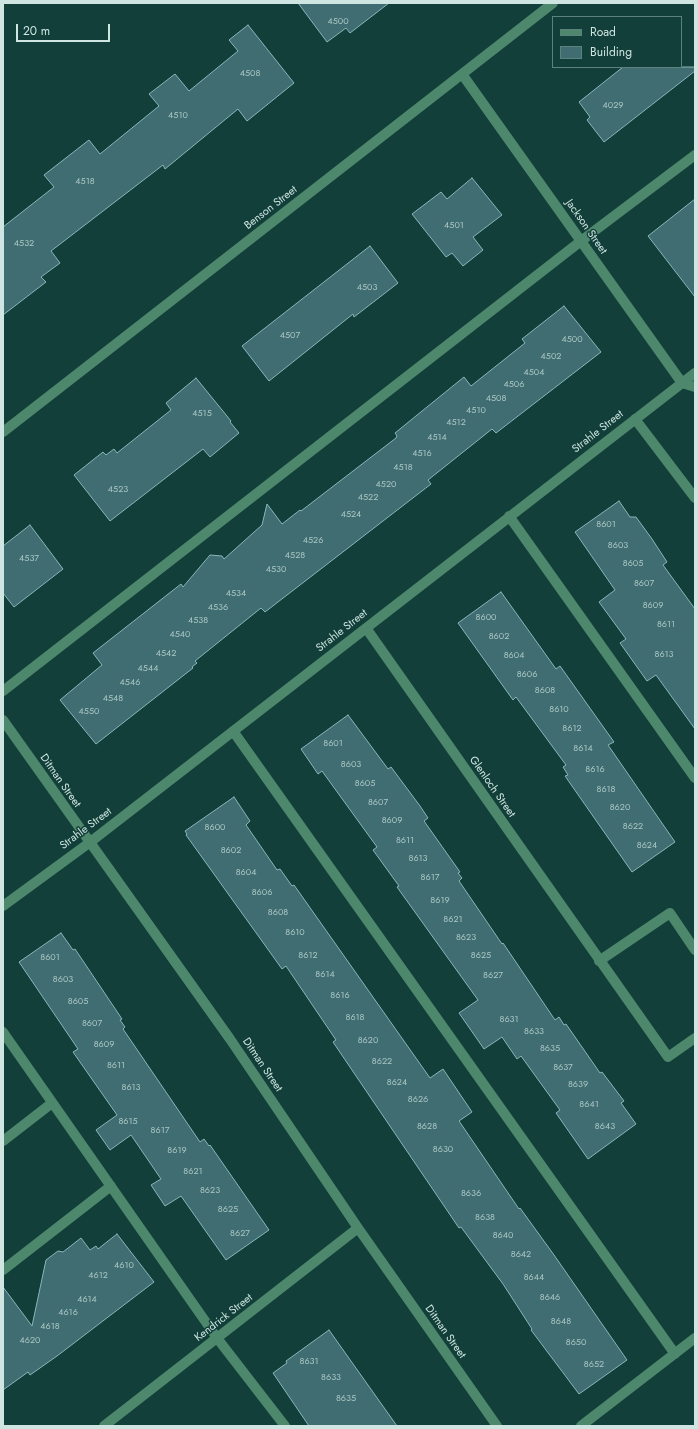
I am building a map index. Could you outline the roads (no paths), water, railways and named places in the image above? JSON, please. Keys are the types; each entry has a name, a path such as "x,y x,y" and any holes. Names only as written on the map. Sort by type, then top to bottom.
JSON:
{"street":[{"name":"Benson Street","path":"3,432 553,3"},
{"name":"Jackson Street","path":"462,74 682,383"},
{"path":"3,690 581,241 695,155"},
{"name":"Strahle Street","path":"3,906 233,731 695,372"},
{"path":"682,383 695,387"},
{"path":"635,419 695,498"},
{"path":"509,516 695,778"},
{"name":"Glenloch Street","path":"366,628 668,1058 695,1038"},
{"name":"Ditman Street","path":"3,720 230,1039 358,1228 497,1426"},
{"path":"233,731 675,1354"},
{"path":"599,961 670,912 695,950"},
{"path":"3,1032 217,1338 285,1426"},
{"path":"3,1141 52,1103"},
{"path":"3,1270 111,1186"},
{"name":"Kendrick Street","path":"104,1426 358,1228"},
{"path":"581,1426 695,1338"}]}
